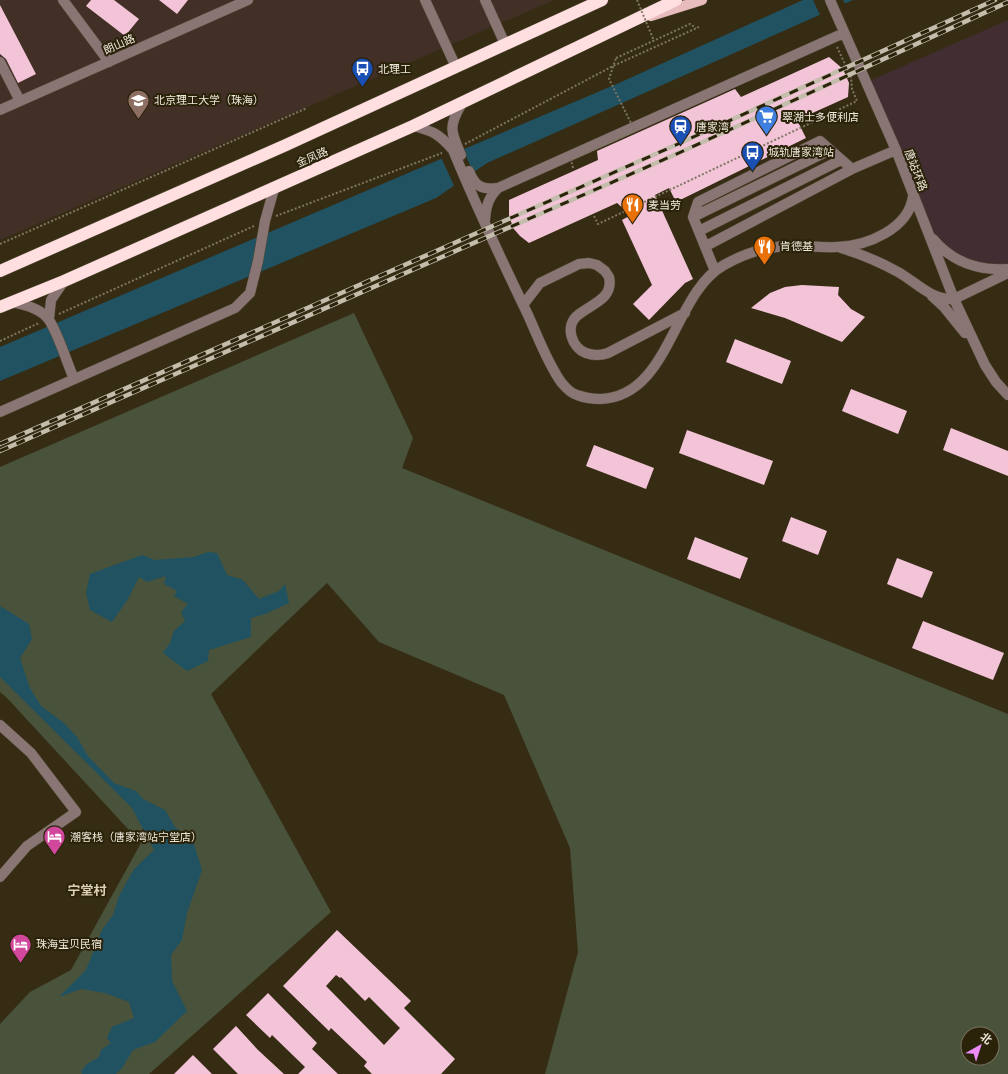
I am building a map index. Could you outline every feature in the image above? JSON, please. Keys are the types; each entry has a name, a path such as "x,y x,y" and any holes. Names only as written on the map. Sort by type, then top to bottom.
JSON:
{"highway":[{"name":"金凤路","path":"0,271 286,145 602,0"},
{"name":"金凤路","path":"5,305 64,281 274,189 461,105 676,0"}],"main road":[{"path":"630,23 702,0"}],"street":[{"path":"63,0 109,62"},
{"name":"朗山路","path":"0,110 248,0"},
{"path":"425,0 456,67"},
{"path":"485,0 505,44"},
{"name":"唐站环路","path":"830,0 896,150 954,298 977,350"},
{"path":"471,184 487,190 498,188 637,129 844,33"},
{"path":"0,62 20,101"},
{"path":"461,105 453,120 455,149 523,305 560,381 576,395 593,399 607,398 622,395 639,383 664,352 701,287 715,271 737,258 760,250 777,246 800,245 839,247 858,253 887,266 938,297 954,298 1008,273"},
{"path":"413,126 429,130 440,136 455,149"},
{"path":"715,271 693,217 698,202 820,141 852,169"},
{"path":"706,246 852,169 896,150"},
{"path":"699,231 841,160"},
{"path":"485,220 486,206 490,196 498,188"},
{"path":"0,412 235,308 250,294 258,261 264,224 274,189"},
{"path":"839,247 874,238 891,229 908,214 913,196"},
{"path":"928,232 941,248 966,264 984,268 1008,269"},
{"path":"523,305 540,283 579,264 589,263 601,268 609,277 608,291 601,301 577,315 574,319 571,330 574,344 582,352 595,356 608,353 685,313"},
{"path":"50,322 51,300 64,281"},
{"path":"924,289 953,317 977,350 996,382 1008,395"},
{"path":"5,305 21,303 39,311 50,322 74,379"},
{"path":"0,725 31,753 76,812 27,846 0,877"}],"path":[{"path":"637,0 654,41"},
{"path":"0,341 50,322 264,224 455,149 613,66 698,28 690,24 616,58 613,66 609,79 637,129 571,160 573,168"},
{"path":"594,216 598,224 857,101 852,89 851,77 834,45"},
{"path":"0,244 307,108"}],"shaded area":[{"name":"北京理工大学（珠海）","path":"0,0 554,0 0,240"},
{"path":"1008,20 1008,268 974,266 935,241 867,82"}],"green space":[{"path":"354,313 413,438 402,468 1008,714 1008,1074 545,1074 578,952 570,848 504,695 379,642 327,583 211,694 331,912 149,1074 0,1074 0,1024 30,992 71,970 141,843 0,692 0,467"}],"water":[{"path":"803,0 853,0 487,163 436,198 0,381 0,347 619,83"},
{"path":"208,552 217,553 227,575 243,580 259,599 279,591 285,584 289,603 265,614 251,618 251,637 209,650 208,661 187,671 163,653 170,643 174,631 185,621 181,612 188,604 174,596 177,591 164,584 166,576 147,582 139,577 128,599 112,622 90,610 86,593 90,574 142,555 155,560 194,557"},
{"path":"0,606 29,624 32,639 20,658 30,688 41,706 64,723 77,737 88,756 114,783 136,791 143,799 165,810 175,827 193,841 202,870 187,913 182,940 171,955 172,981 187,1011 155,1042 133,1050 122,1068 116,1074 82,1074 81,1071 87,1064 99,1057 101,1050 111,1043 107,1038 112,1027 134,1018 129,1002 105,993 81,989 59,997 86,970 102,930 113,915 119,896 134,869 154,850 132,808 0,677"}],"pier":[{"path":"813,0 843,0 846,5 821,17"},
{"path":"462,147 474,174 455,188 441,157"}],"building":[{"path":"91,0 114,0 139,19 125,36 86,6"},
{"path":"159,0 188,0 177,14"},
{"path":"0,5 36,74 18,83 6,59 0,54"},
{"name":"唐家湾","path":"829,57 843,69 849,83 848,97 797,120 806,138 676,202 669,188 655,195 693,279 685,283 649,320 633,304 652,285 622,220 631,215 617,203 529,243 513,228 509,215 509,200 598,160 597,151 735,89 741,97"},
{"path":"802,285 839,287 838,295 851,309 865,317 842,342 785,318 751,308 770,293 785,287"},
{"path":"735,339 791,361 782,384 726,362"},
{"path":"851,389 907,411 898,434 842,411"},
{"path":"951,428 1008,451 1008,476 943,450"},
{"path":"687,430 773,461 764,485 679,453"},
{"path":"594,445 654,468 646,489 586,466"},
{"path":"791,517 827,531 818,555 782,541"},
{"path":"695,537 748,558 740,579 687,559"},
{"path":"897,558 933,572 922,598 887,584"},
{"path":"923,621 1004,653 993,680 912,648"},
{"path":"337,930 411,1001 404,1008 455,1059 441,1074 372,1074 364,1066 367,1062 331,1028 329,1031 283,986","holes":["336,975 340,978 341,977 365,1001 369,997 400,1028 384,1045 326,986"]},
{"path":"268,993 317,1043 312,1049 338,1074 298,1074 305,1067 272,1035 270,1038 246,1015"},
{"path":"236,1026 258,1050 284,1074 238,1074 213,1049"},
{"path":"193,1055 212,1074 174,1074"}],"railway":[{"path":"0,444 678,144 995,0"},
{"path":"0,451 681,152 1008,2"}],"place":[{"name":"北理工","path":"363,88"},
{"name":"北京理工大学（珠海）","path":"138,120"},
{"name":"翠湖士多便利店","path":"767,136"},
{"name":"唐家湾","path":"681,146"},
{"name":"城轨唐家湾站","path":"753,172"},
{"name":"麦当劳","path":"632,224"},
{"name":"肯德基","path":"765,266"},
{"name":"潮客栈（唐家湾站宁堂店）","path":"55,856"},
{"name":"珠海宝贝民宿","path":"21,964"}],"district":[{"name":"宁堂村","path":"87,890"}]}
